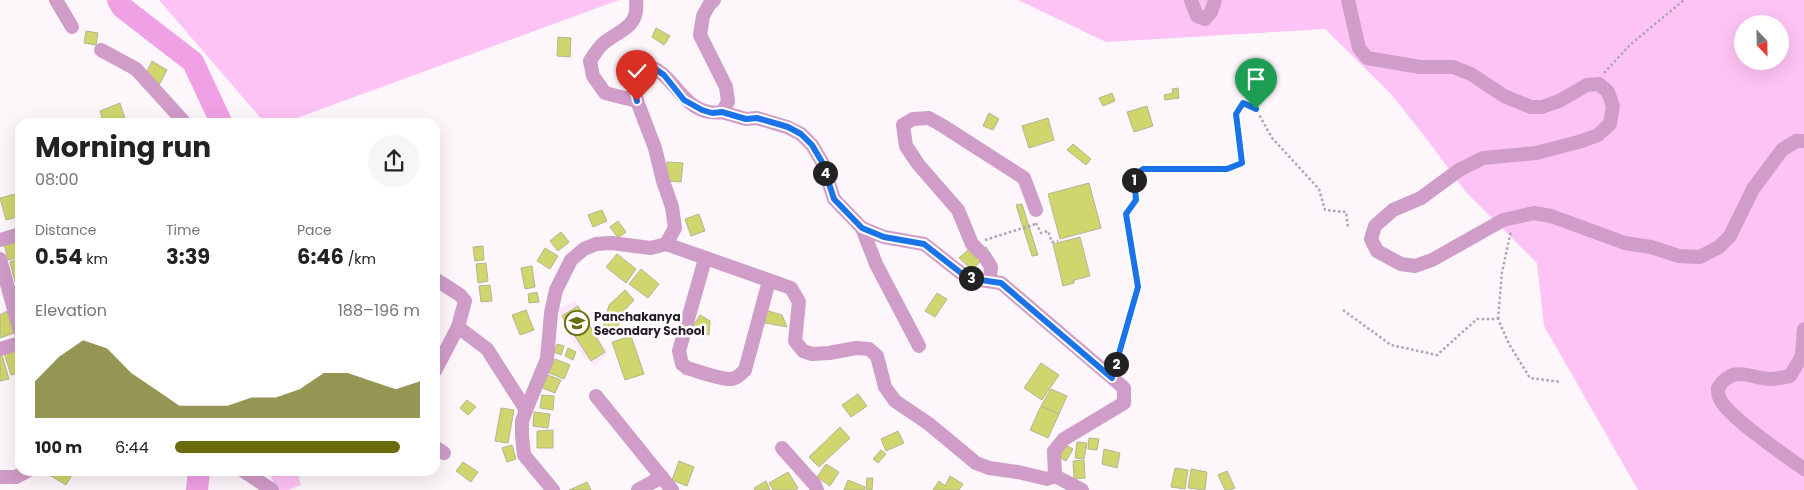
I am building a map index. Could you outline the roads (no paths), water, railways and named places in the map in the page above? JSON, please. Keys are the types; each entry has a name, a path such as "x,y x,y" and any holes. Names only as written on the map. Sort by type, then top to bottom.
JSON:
{"street":[{"path":"56,0 72,27"},
{"path":"636,0 637,8 633,20 626,30 603,43 590,61 593,76 605,94 637,101"},
{"path":"714,0 703,16 700,35 726,87 728,102 722,112"},
{"path":"1191,0 1197,16 1205,19 1211,12 1215,0"},
{"path":"1348,0 1359,48 1367,58 1420,67 1453,67 1471,74 1504,96 1531,107 1542,107 1559,101 1587,85 1599,84 1608,92 1614,106 1610,124 1598,135 1536,153 1483,158 1459,170 1421,198 1393,210 1375,226 1371,239 1377,251 1402,264 1415,266 1432,260 1503,220 1534,214 1551,216 1625,244 1651,247 1679,256 1700,257 1719,247 1730,236 1753,188 1782,150 1796,141 1804,141"},
{"path":"101,50 136,69 181,118"},
{"path":"666,244 675,228 672,207 655,148 637,101 632,82 636,71 643,65 651,66 664,75 684,100 702,110 712,113 722,112 746,119 757,118 780,125 801,134 812,145 822,162 834,199 862,228 876,264 919,346"},
{"path":"990,280 991,267 979,251 958,210 918,164 906,146 903,125 912,120 929,118 943,126 1024,178 1036,210"},
{"path":"862,228 884,237 924,244 961,273 974,279 1001,283 1124,388 1124,403 1064,439 1054,451 1055,476"},
{"path":"0,240 15,236"},
{"path":"553,490 524,456 522,421 548,359 556,290 571,260 584,249 596,244 611,243 651,248 666,244 791,288 799,302 795,341 802,351 812,354 856,348 869,349 878,356 885,387 895,401 929,424 976,463 989,468 1018,472 1046,479 1055,476"},
{"path":"0,259 15,310"},
{"path":"705,259 679,351 682,364 687,368 726,378 733,379 740,376 745,370 769,281"},
{"path":"440,282 460,295 465,301 458,327 440,361"},
{"path":"0,311 14,306"},
{"path":"458,327 487,348 526,410"},
{"path":"1804,329 1802,356 1790,376 1770,379 1741,373 1724,379 1718,388 1720,400 1729,411 1770,445 1804,469"},
{"path":"0,349 15,344"},
{"path":"596,396 672,490"},
{"path":"782,448 815,485 817,490"},
{"path":"0,477 18,476"},
{"path":"251,476 272,490"},
{"path":"1055,476 1073,488"},
{"path":"638,490 662,477"}],"waterway":[{"path":"118,0 122,7 193,62 219,118"},
{"path":"197,490 198,476"}],"place":[{"name":"Panchakanya Secondary School","path":"577,323"}]}
